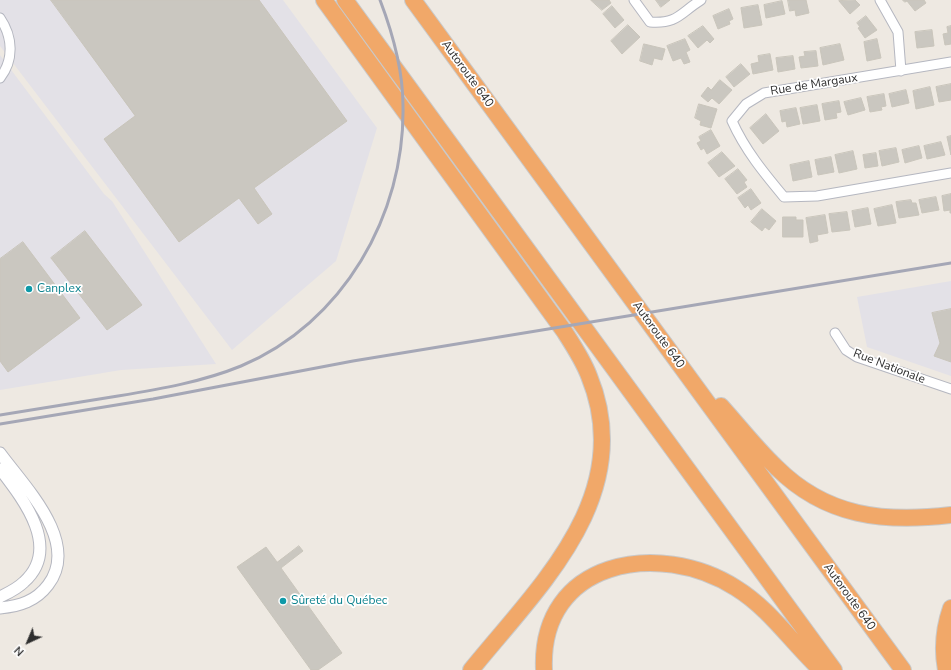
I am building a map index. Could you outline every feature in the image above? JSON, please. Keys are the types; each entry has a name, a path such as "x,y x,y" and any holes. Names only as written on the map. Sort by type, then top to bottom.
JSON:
{"highway":[{"path":"324,0 564,331 585,366 596,395 600,418 601,454 595,488 584,520 562,557 471,670"},
{"path":"345,0 834,670"},
{"name":"Autoroute 640","path":"413,0 903,670"},
{"path":"654,329 775,467 804,489 846,510 867,516 900,519 951,515"},
{"path":"544,670 544,651 550,627 558,609 569,596 583,583 607,569 627,564 648,562 667,563 693,569 718,578 736,588 768,613 804,654 821,670"},
{"path":"946,670 944,641 947,620 951,608"}],"street":[{"path":"634,0 650,22 665,23 675,20 701,0"},
{"path":"880,0 898,32 902,71"},
{"path":"0,18 8,33 11,48 8,63 0,78"},
{"name":"Rue de Margaux","path":"951,62 764,93 746,104 732,121 740,139 763,172 784,197 817,196 951,173"},
{"name":"Rue Nationale","path":"835,333 846,350 856,357 951,389"},
{"path":"0,453 48,520 56,538 58,556 54,576 40,595 22,604 0,608"},
{"path":"0,469 30,513 37,531 39,549 38,562 31,575 18,586 0,597"}],"shaded area":[{"path":"0,0 283,0 377,128 336,261 232,350 0,46"},
{"path":"0,55 104,194 112,201 216,364 121,370 0,390"},
{"path":"951,281 951,376 867,347 857,297"}],"building":[{"path":"51,0 259,0 347,121 254,188 272,214 258,224 239,198 179,242 104,139 135,116"},
{"path":"591,0 609,0 611,3 602,10"},
{"path":"656,0 670,0 661,7"},
{"path":"788,0 806,0 809,13 796,16 795,10 790,11"},
{"path":"855,0 860,5 850,14 839,1"},
{"path":"903,0 924,0 926,3 915,11 907,1 905,2"},
{"path":"782,1 785,14 766,18 764,5"},
{"path":"758,5 762,25 744,28 741,8"},
{"path":"612,6 624,20 615,28 603,14"},
{"path":"729,9 733,19 729,21 730,24 718,29 713,16"},
{"path":"866,16 877,30 865,38 858,28 860,27 857,23"},
{"path":"628,25 640,37 622,54 611,41"},
{"path":"703,26 714,39 710,43 707,40 698,48 688,36"},
{"path":"951,26 951,44 945,45 943,34 948,33 947,27"},
{"path":"932,30 934,46 917,48 915,32"},
{"path":"685,39 690,50 686,52 690,62 684,64 681,58 673,61 667,46"},
{"path":"877,39 881,58 867,61 864,42"},
{"path":"644,44 665,49 662,60 654,58 652,65 640,61"},
{"path":"840,44 844,60 823,65 820,48"},
{"path":"816,51 818,66 801,68 799,57 805,56 804,52"},
{"path":"770,54 773,70 753,74 751,64 759,62 758,56"},
{"path":"793,56 795,69 778,72 776,58"},
{"path":"741,64 750,74 734,87 726,77"},
{"path":"720,80 732,90 719,104 712,98 708,102 701,96 708,87 711,90"},
{"path":"951,84 951,100 939,102 936,87"},
{"path":"930,87 934,105 916,109 913,91"},
{"path":"906,90 909,103 892,107 889,94"},
{"path":"884,94 886,106 881,107 882,110 870,112 867,97"},
{"path":"861,98 865,110 848,115 844,102"},
{"path":"839,101 841,112 836,113 837,118 825,120 822,104"},
{"path":"699,104 717,109 711,128 700,125 701,121 695,118"},
{"path":"817,105 820,121 803,124 800,108"},
{"path":"796,108 800,124 787,127 786,121 782,122 780,111"},
{"path":"766,114 779,131 763,144 750,128"},
{"path":"711,130 720,146 707,154 704,148 701,150 697,143 701,141 699,137"},
{"path":"951,136 951,155 947,137"},
{"path":"941,142 945,155 927,159 924,146"},
{"path":"919,146 922,158 905,163 902,150"},
{"path":"896,148 899,162 882,166 879,151"},
{"path":"853,151 857,169 839,173 835,155"},
{"path":"722,152 735,166 719,177 708,163"},
{"path":"876,153 878,166 865,168 863,155"},
{"path":"831,157 834,172 818,175 815,160"},
{"path":"809,161 812,177 793,181 790,165"},
{"path":"738,169 747,180 744,182 747,187 737,194 725,179"},
{"path":"751,189 761,203 751,210 748,205 745,208 738,198"},
{"path":"951,194 950,213 950,210 944,211 942,196"},
{"path":"936,197 939,210 922,213 919,200"},
{"path":"911,200 912,203 916,203 919,215 899,218 896,202"},
{"path":"892,205 896,223 878,226 874,209"},
{"path":"868,208 871,224 855,227 852,211"},
{"path":"762,209 776,221 769,230 765,227 762,231 751,222"},
{"path":"847,212 850,230 832,232 829,214"},
{"path":"825,215 828,233 817,235 818,241 810,243 806,218"},
{"path":"783,217 796,217 796,220 803,220 803,237 783,237"},
{"path":"85,231 142,305 107,330 51,258"},
{"name":"Canplex","path":"23,242 80,318 8,372 0,361 0,259"},
{"path":"951,309 951,362 934,356 940,343 932,313"},
{"name":"Sûreté du Québec","path":"299,546 303,551 281,568 342,653 318,670 311,670 237,567 266,547 277,562"}],"railway":[{"path":"0,415 165,388 226,372 241,366 277,347 310,323 338,294 361,261 380,225 393,187 401,147 403,92 393,39 380,0"},
{"path":"0,424 153,399 353,361 951,263"}],"place":[{"name":"Canplex","path":"29,289"},
{"name":"Sûreté du Québec","path":"283,601"}]}
